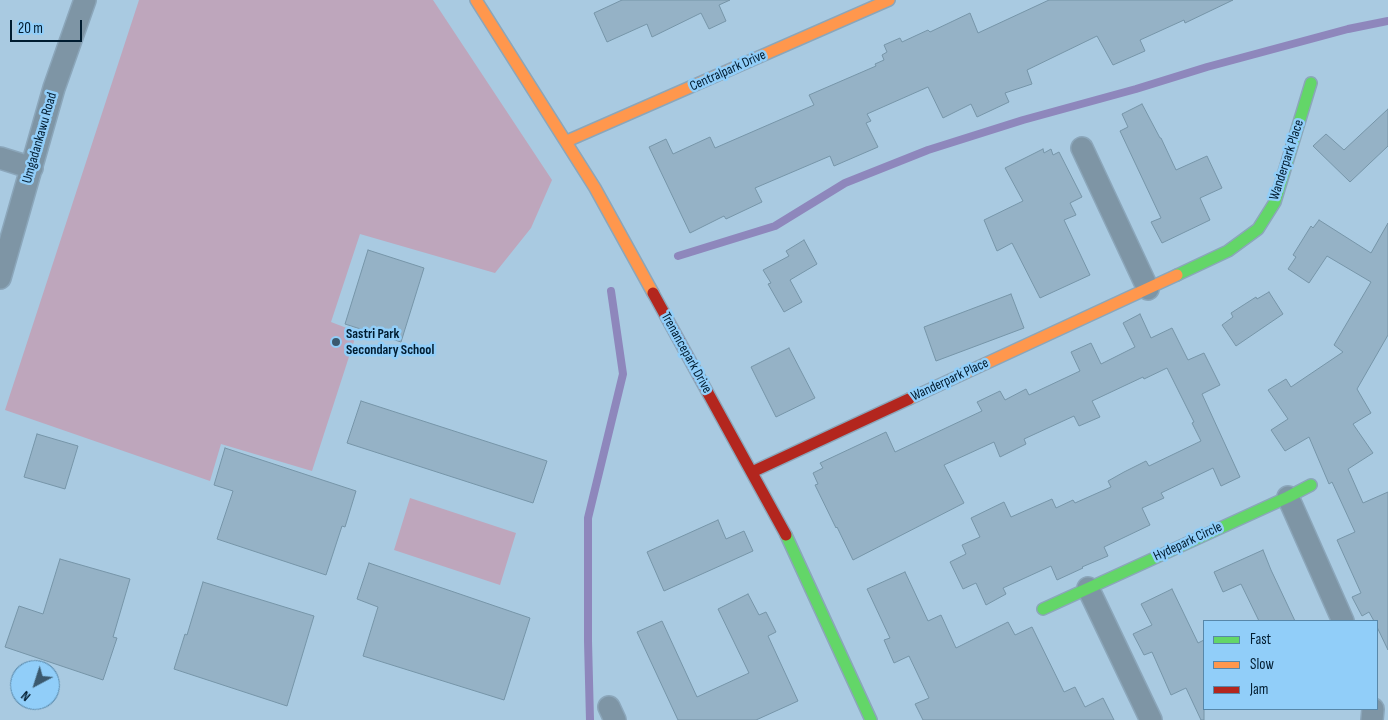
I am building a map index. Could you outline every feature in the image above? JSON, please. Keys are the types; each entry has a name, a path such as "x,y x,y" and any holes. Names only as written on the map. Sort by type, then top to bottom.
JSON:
{"street":[{"name":"Umgadankawu Road","path":"0,278 54,88 85,0"},
{"name":"Trenancepark Drive","path":"476,0 600,197 752,472 785,533 871,720"},
{"name":"Centralpark Drive","path":"567,142 889,0"},
{"name":"Wanderpark Place","path":"752,472 1228,252 1258,230 1275,202 1311,83"},
{"path":"1082,148 1148,289"},
{"path":"0,158 32,168"},
{"name":"Hydepark Circle","path":"1043,609 1311,485"},
{"path":"1288,497 1343,620"},
{"path":"1088,588 1151,720"}],"shaded area":[{"path":"139,0 433,0 552,180 531,228 495,273 360,234 331,322 357,332 312,471 221,444 210,481 5,410"},
{"path":"410,498 516,533 500,585 394,550"}],"building":[{"path":"622,0 730,0 719,5 726,21 709,29 701,13 652,37 647,24 607,42 594,13"},
{"path":"1049,0 1233,0 1185,23 1184,20 1140,40 1145,51 1113,65 1097,36 1027,70 1032,84 1005,93 1009,102 977,117 971,104 943,118 928,87 867,114 871,121 866,123 878,147 834,166 830,156 755,188 762,202 726,219 724,216 690,233 649,147 666,139 673,154 710,137 715,148 814,105 809,95 876,66 875,64 884,60 882,55 887,52 884,45 900,38 902,42 928,30 930,32 970,13 978,33"},
{"path":"1142,104 1176,170 1207,156 1222,188 1200,198 1210,220 1162,243 1151,222 1161,218 1120,131 1128,127 1122,114"},
{"path":"1388,109 1388,146 1350,182 1313,146 1326,134 1344,150"},
{"path":"1043,149 1044,153 1051,149 1053,155 1059,152 1082,197 1070,203 1076,215 1064,220 1090,275 1040,298 1012,243 997,251 984,220 1023,201 1005,168"},
{"path":"1319,220 1371,253 1388,223 1388,335 1357,389 1371,413 1353,424 1373,453 1348,469 1363,503 1388,492 1388,650 1378,629 1378,620 1373,620 1369,612 1362,616 1352,597 1361,593 1337,540 1355,532 1332,482 1329,484 1309,437 1285,451 1271,430 1288,419 1268,390 1286,379 1291,387 1343,352 1334,345 1371,282 1327,256 1309,283 1288,269 1296,257 1293,255 1311,226 1313,228"},
{"path":"804,240 817,264 790,280 802,302 784,312 768,284 771,283 763,270 789,256 786,251"},
{"path":"368,250 424,268 401,342 345,324"},
{"path":"1269,292 1283,314 1236,346 1222,325 1233,317 1231,313 1256,297 1257,299"},
{"path":"1011,294 1024,328 936,361 924,327"},
{"path":"1140,314 1151,338 1172,328 1188,360 1204,353 1220,385 1202,394 1240,477 1221,486 1213,468 1161,493 1164,498 1142,508 1150,525 1104,547 1108,556 1057,580 1051,566 1003,588 1006,594 986,605 976,583 963,589 950,562 966,554 962,545 980,537 971,518 1004,502 1011,517 1052,499 1056,508 1073,500 1075,503 1111,487 1108,481 1146,461 1149,466 1201,441 1192,423 1194,422 1167,368 1092,401 1100,417 1079,426 1074,416 1024,439 1026,444 1000,457 994,442 944,465 964,503 853,560 815,485 818,484 813,473 823,468 820,463 886,432 895,452 982,411 977,402 1000,391 1005,400 1026,389 1029,395 1080,371 1071,352 1091,343 1101,364 1135,347 1123,323"},
{"path":"789,348 815,398 776,417 751,367"},
{"path":"361,401 547,461 533,503 347,443"},
{"path":"37,434 78,446 65,489 24,477"},
{"path":"225,448 356,491 345,527 342,526 326,575 217,539 233,491 214,485"},
{"path":"718,520 726,539 744,531 753,551 664,591 647,552"},
{"path":"1263,550 1295,620 1259,620 1241,584 1223,592 1214,572"},
{"path":"60,559 130,579 113,637 117,638 103,680 60,666 60,660 44,660 5,647 19,606 43,614"},
{"path":"369,563 530,618 504,700 363,656 378,607 357,599"},
{"path":"905,572 928,621 941,615 956,648 1008,622 1015,635 1032,627 1064,692 1075,687 1085,707 1103,698 1114,720 923,720 915,704 929,698 909,656 894,663 884,640 890,638 867,589"},
{"path":"203,582 314,616 287,706 174,669 185,634 187,635"},
{"path":"1172,589 1198,643 1203,640 1204,720 1201,720 1186,688 1171,695 1152,652 1144,655 1133,634 1152,625 1141,604"},
{"path":"748,594 759,615 766,612 776,632 768,636 798,701 756,720 678,720 637,632 662,621 697,697 749,673 718,609"}],"waterway":[{"path":"678,256 775,226 845,183 928,150 1023,120 1207,67 1348,29 1388,21"},
{"path":"590,720 588,518 623,374 611,291"}],"traffic: fast":[{"path":"1177,275 1228,251 1258,229 1275,202 1311,83"},
{"path":"1043,609 1311,485"},
{"path":"786,535 871,720"}],"traffic: slow":[{"path":"476,0 595,188 653,293"},
{"path":"567,141 889,0"},
{"path":"909,399 1177,275"}],"traffic: jam":[{"path":"653,293 786,535"},
{"path":"752,472 909,399"}],"place":[{"name":"Sastri Park Secondary School","path":"336,342"}]}
